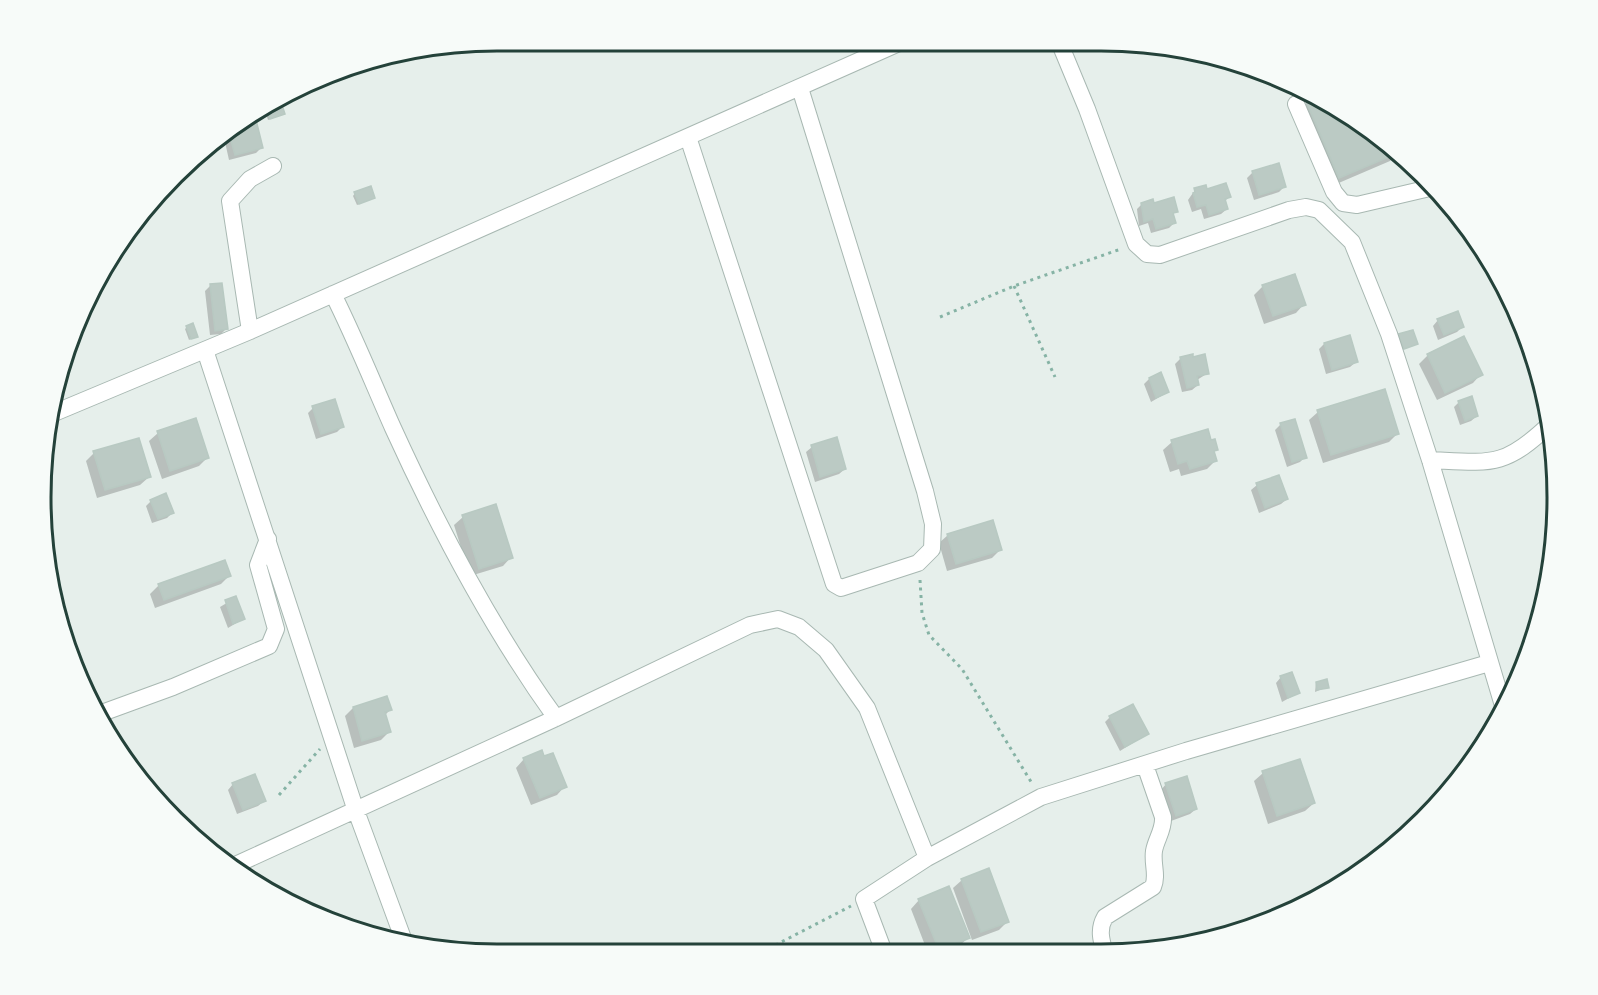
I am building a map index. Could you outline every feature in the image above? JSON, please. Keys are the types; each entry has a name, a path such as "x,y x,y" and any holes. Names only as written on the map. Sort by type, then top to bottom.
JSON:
{"street":[{"path":"60,411 250,331 881,51"},
{"path":"1063,51 1087,109 1136,244 1147,254 1160,255 1289,210 1306,207 1319,210 1352,242 1389,334 1430,460 1500,697"},
{"path":"688,137 834,584 841,588 918,563 932,549 933,524 925,490 800,88"},
{"path":"1296,104 1334,192 1343,203 1357,205 1423,190"},
{"path":"250,331 230,201 250,179 273,166"},
{"path":"333,294 417,480 470,582 525,675 555,718"},
{"path":"205,350 333,734 355,808 401,933"},
{"path":"1430,460 1491,463 1530,444 1542,432"},
{"path":"106,711 173,687 269,646 276,629 258,565 268,539"},
{"path":"240,863 555,718 750,625 778,619 799,627 826,650 867,708 927,858"},
{"path":"881,944 864,899 927,858 1041,797 1489,663"},
{"path":"1102,944 1101,925 1105,917 1153,886 1156,880 1155,849 1164,826 1144,765"}],"path":[{"path":"940,317 1014,286 1136,244"},
{"path":"1014,286 1055,377"},
{"path":"918,563 922,612 929,635 962,669 973,684 1041,797"},
{"path":"279,795 333,734"},
{"path":"777,944 864,899"}],"building":[{"path":"1306,101 1349,126 1389,157 1339,178"},
{"path":"282,106 285,114 270,119 269,114"},
{"path":"256,122 263,148 235,155 231,140"},
{"path":"1279,163 1286,187 1259,195 1252,171"},
{"path":"1226,183 1231,197 1225,199 1228,209 1209,215 1206,205 1197,207 1194,188 1206,185 1207,189"},
{"path":"371,186 375,198 359,204 354,192"},
{"path":"1174,197 1178,212 1173,213 1176,223 1156,229 1153,219 1144,222 1141,203 1153,199 1154,203"},
{"path":"1295,274 1306,305 1273,316 1262,285"},
{"path":"222,283 228,329 215,331 210,284"},
{"path":"1458,311 1464,327 1444,335 1437,319"},
{"path":"193,323 198,337 191,339 186,326"},
{"path":"1413,330 1418,344 1404,349 1398,334"},
{"path":"1350,335 1358,362 1332,370 1324,343"},
{"path":"1464,336 1483,375 1445,393 1427,354"},
{"path":"1193,354 1193,357 1205,354 1209,374 1197,376 1199,385 1187,388 1180,357"},
{"path":"1161,372 1169,392 1156,398 1149,378"},
{"path":"1385,389 1399,434 1331,455 1317,410"},
{"path":"1472,396 1478,416 1465,421 1458,401"},
{"path":"335,399 344,427 321,434 312,406"},
{"path":"196,418 209,458 170,471 157,431"},
{"path":"1295,419 1307,458 1292,462 1280,423"},
{"path":"1208,429 1211,440 1215,439 1218,450 1214,451 1217,461 1190,469 1187,461 1178,464 1171,440"},
{"path":"837,437 846,469 820,477 811,445"},
{"path":"139,438 151,477 105,490 93,451"},
{"path":"1279,475 1288,499 1265,508 1256,483"},
{"path":"166,493 174,513 158,519 150,500"},
{"path":"496,504 513,558 479,569 462,515"},
{"path":"993,520 1002,550 956,564 947,534"},
{"path":"225,560 231,576 164,600 158,584"},
{"path":"236,596 245,619 233,624 225,600"},
{"path":"1292,672 1300,693 1288,698 1280,676"},
{"path":"1327,679 1329,688 1317,690 1316,682"},
{"path":"387,696 392,710 385,712 391,732 362,741 353,707"},
{"path":"1133,704 1149,734 1125,747 1109,716"},
{"path":"542,750 544,756 553,753 567,787 540,798 523,758"},
{"path":"1300,759 1315,803 1277,816 1262,771"},
{"path":"255,774 266,801 243,810 232,783"},
{"path":"1187,776 1197,809 1176,816 1165,783"},
{"path":"989,868 1009,922 981,932 961,879"},
{"path":"949,886 970,938 954,944 937,944 918,899"}]}
